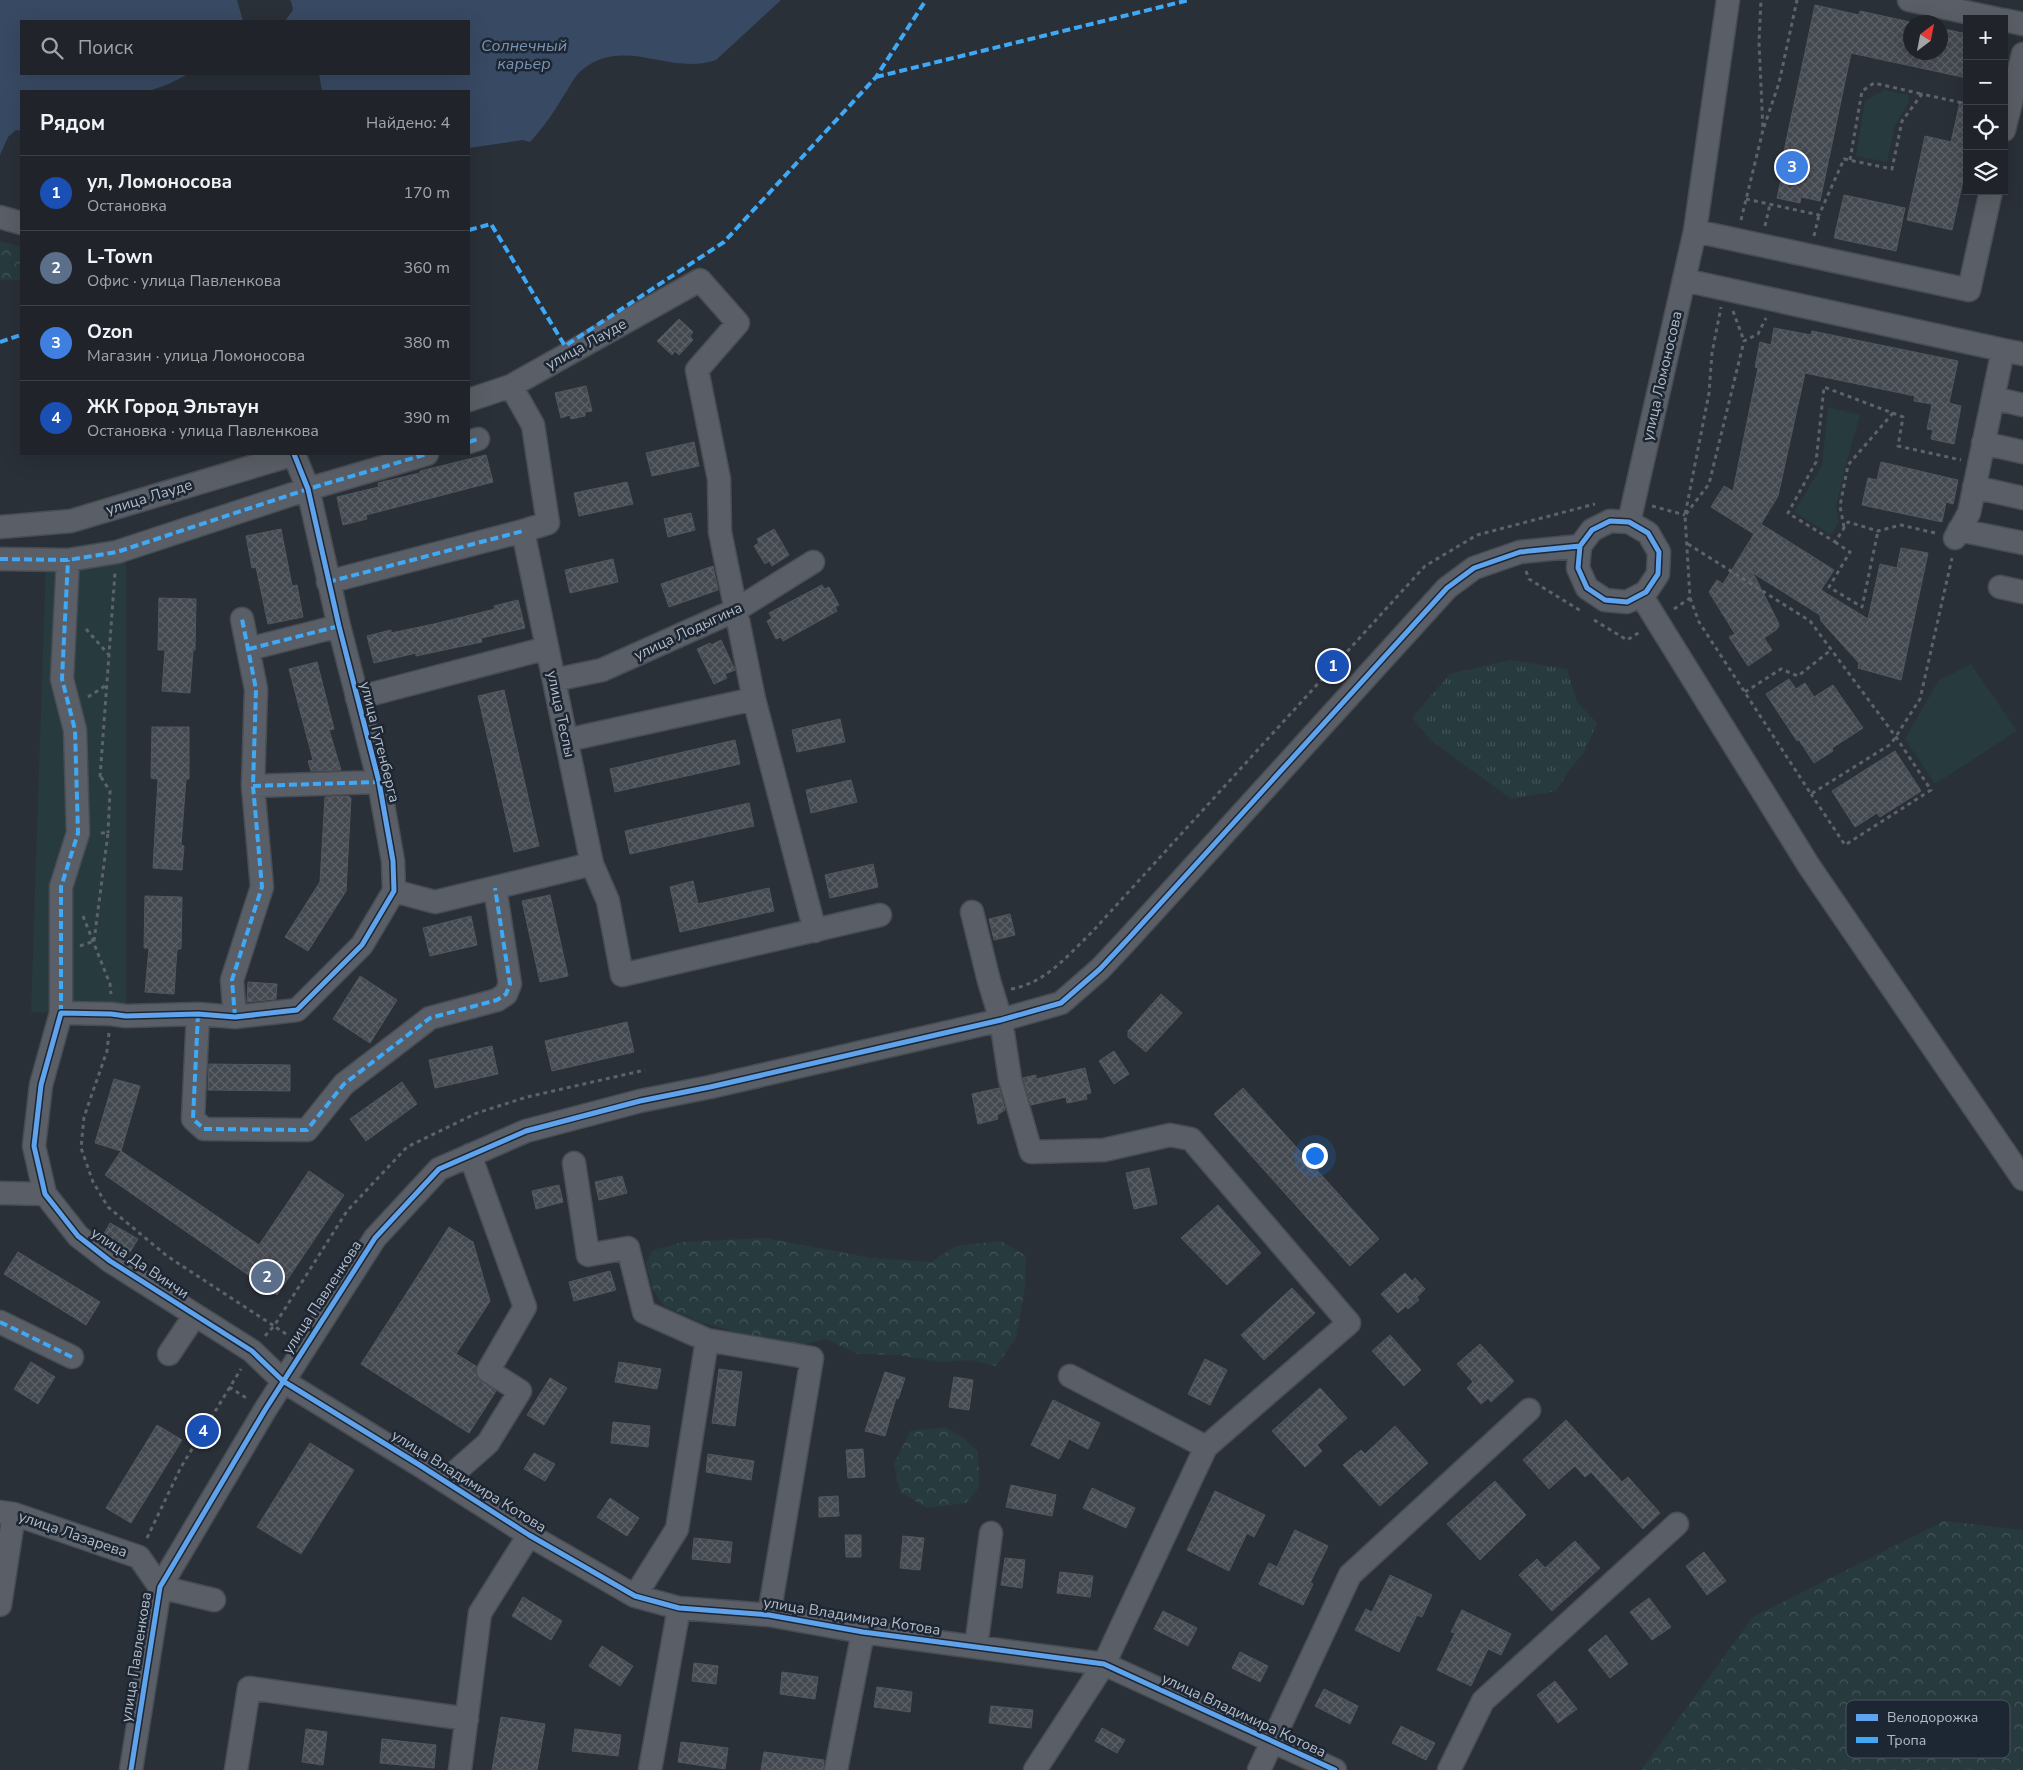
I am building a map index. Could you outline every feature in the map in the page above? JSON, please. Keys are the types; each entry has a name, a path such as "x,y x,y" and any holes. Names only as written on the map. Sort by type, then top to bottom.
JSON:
{"street":[{"name":"улица Ломоносова","path":"1629,522 1695,231 1728,0"},
{"path":"1908,0 1979,15"},
{"path":"2008,21 2023,24"},
{"path":"2008,114 2023,54"},
{"path":"1695,231 1969,290 1990,195"},
{"path":"0,217 20,223"},
{"name":"улица Лауде","path":"470,400 510,386 700,280 738,323 697,370 719,479 720,532 736,610"},
{"path":"1684,280 2013,352 1993,398 1969,513 1957,534 2023,543"},
{"path":"328,582 548,523 533,425 510,386"},
{"path":"1993,398 2023,405"},
{"path":"1981,454 2023,452"},
{"name":"улица Лауде","path":"0,527 71,521 292,455"},
{"name":"улица Гутенберга","path":"295,455 308,489 328,582 379,782 393,861 394,892"},
{"path":"0,559 72,559 117,552 308,489 424,455"},
{"path":"1974,487 2023,498"},
{"name":"улица Да Винчи","path":"71,521 72,559 66,606 62,679 75,730 78,833 61,887 62,1013 41,1085 34,1146 45,1194 78,1236 110,1261 252,1352 283,1381"},
{"path":"1610,521 1629,522 1648,533 1659,552 1658,574 1646,592 1627,602 1605,600 1587,588 1578,568 1580,546 1592,530 1610,521"},
{"name":"улица Теслы","path":"523,531 592,864 608,901 622,975 815,930"},
{"name":"улица Павленкова","path":"131,1770 160,1587 283,1381 375,1238 439,1169 526,1131 640,1101 710,1087 1001,1020 1061,1004 1100,969 1447,588 1474,568 1520,552 1580,546"},
{"name":"улица Лодыгина","path":"554,680 602,670 736,610 814,562"},
{"path":"2000,587 2023,592"},
{"path":"1641,595 1809,866 2023,1180"},
{"path":"736,610 754,699 815,930 880,915"},
{"path":"236,1018 232,980 262,887 253,786 256,689 242,618"},
{"path":"248,649 339,626"},
{"path":"357,698 548,648"},
{"path":"567,740 754,699"},
{"path":"253,786 379,782"},
{"path":"62,1013 126,1016 198,1014 236,1018 297,1010 362,944 394,892 434,902 592,864"},
{"path":"198,1014 192,1119 204,1129 307,1130 344,1084 430,1018 497,1000 506,994 510,984 495,888"},
{"path":"972,912 1001,1020 1010,1079 1031,1152 1104,1150 1170,1135 1191,1139 1349,1323 1206,1447 1104,1664 1035,1770"},
{"path":"445,1481 488,1443 520,1391 488,1371 525,1307 470,1156"},
{"path":"574,1163 588,1255 628,1248 644,1312 707,1340 812,1358 768,1615"},
{"path":"0,1193 45,1194"},
{"path":"169,1354 194,1315"},
{"path":"0,1322 72,1357"},
{"path":"635,1596 677,1529 707,1340"},
{"path":"1070,1376 1206,1447"},
{"name":"улица Владимира Котова","path":"283,1381 529,1534 635,1596 678,1608 768,1615 863,1632 1104,1664 1335,1770"},
{"path":"1258,1770 1273,1742 1350,1575 1529,1410"},
{"path":"0,1605 7,1513"},
{"name":"улица Лазарева","path":"7,1513 139,1557 160,1587"},
{"path":"1449,1770 1483,1701 1677,1524"},
{"path":"460,1770 480,1613 529,1534"},
{"path":"976,1647 991,1534"},
{"path":"160,1587 214,1600"},
{"path":"650,1770 678,1608"},
{"path":"836,1770 863,1632"},
{"path":"236,1770 249,1688 466,1719"}],"path":[{"path":"1761,0 1759,42 1763,130"},
{"path":"1736,240 1763,130 1779,83 1798,0"},
{"path":"1850,160 1862,91 1874,83 1963,103"},
{"path":"1746,199 1819,215 1844,159 1892,169 1902,121 1922,94"},
{"path":"1725,289 1744,341 1709,484 1685,515 1709,394 1712,353 1725,289"},
{"path":"1744,341 1758,334 1775,299"},
{"path":"1878,531 1862,607 1829,587 1850,552 1788,513 1816,462 1824,387 1904,418 1898,446 1981,454"},
{"path":"1844,528 1840,506 1848,465 1893,413"},
{"path":"1812,794 1891,744 1920,699 1957,534 1900,525 1878,531 1848,522 1835,542"},
{"path":"1687,544 1810,622 1896,737 1931,790 1845,845 1699,622 1690,598"},
{"path":"77,806 100,777 117,552"},
{"path":"66,606 109,655"},
{"path":"1745,692 1781,669 1798,676 1831,650"},
{"path":"100,777 110,792 108,833 94,941 110,984 111,1014 107,1051 84,1117 81,1148 93,1182 108,1206 167,1256 274,1326"},
{"path":"78,833 108,833"},
{"path":"139,1557 181,1468 252,1352 274,1326 348,1211 408,1147 477,1113 518,1099 645,1070"}],"green space":[{"path":"1884,90 1908,95 1909,102 1895,125 1887,162 1856,156 1865,101"},
{"path":"0,241 20,247 20,280 0,280"},
{"path":"1828,407 1860,415 1836,507 1839,522 1831,535 1794,512 1822,465"},
{"path":"126,549 126,1016 31,1012 46,560"},
{"path":"1510,660 1567,669 1577,702 1597,723 1585,751 1556,791 1511,799 1431,740 1412,718 1450,674"},
{"path":"1971,664 2017,731 1935,784 1905,739 1938,681"},
{"path":"765,1238 872,1258 931,1262 956,1246 1001,1241 1026,1256 1025,1286 1016,1338 996,1366 971,1360 941,1362 898,1355 858,1354 826,1339 793,1347 703,1323 664,1306 653,1290 646,1263 653,1250 684,1242"},
{"path":"945,1427 962,1437 978,1451 979,1487 966,1503 927,1508 900,1492 894,1464 910,1431"},
{"path":"1944,1521 2023,1530 2023,1770 1641,1770 1753,1617"}],"water":[{"path":"0,0 237,0 243,20 20,20 20,75 186,75 152,90 20,90 20,131 16,130 8,137 0,155"},
{"name":"Солнечный карьер","path":"289,0 781,0 716,60 699,64 631,56 614,56 598,60 577,75 540,131 530,142 523,140 470,148 470,90 322,90 319,75 470,75 470,20 286,20 293,10"}],"building":[{"path":"1815,5 1859,15 1860,11 1903,20 1903,60 1948,60 1948,30 1963,33 1963,77 1851,53 1820,201 1801,197 1800,203 1777,198 1783,171 1780,170"},
{"path":"1960,102 1963,102 1963,180 1952,230 1907,220 1925,136 1951,142"},
{"path":"1844,195 1905,208 1896,251 1834,238"},
{"path":"679,319 693,332 690,336 693,340 679,355 675,351 672,355 657,341"},
{"path":"1774,328 1811,335 1812,331 1958,361 1949,403 1961,406 1954,444 1931,439 1933,430 1927,429 1932,404 1914,401 1915,396 1805,373 1778,496 1761,524 1834,570 1821,590 1868,619 1880,564 1897,568 1901,548 1928,553 1901,680 1858,668 1859,663 1821,621 1820,615 1753,573 1779,626 1764,638 1772,650 1748,666 1729,637 1735,634 1709,592 1717,580 1723,584 1754,534 1711,507 1724,486 1733,491 1758,368 1755,367 1760,342 1771,345"},
{"path":"586,386 592,411 585,412 585,416 571,419 570,415 561,418 555,393"},
{"path":"694,442 699,466 652,476 646,453"},
{"path":"486,455 493,482 366,515 367,519 343,525 337,497 379,487 378,483 420,473 420,471"},
{"path":"1881,462 1958,480 1953,504 1946,502 1942,522 1862,505 1868,478 1877,480"},
{"path":"627,482 633,504 579,516 574,493"},
{"path":"691,513 695,530 668,537 664,519"},
{"path":"281,529 292,586 297,585 303,617 268,624 256,567 252,568 246,536"},
{"path":"774,529 789,555 772,566 769,561 765,564 754,546 759,543 757,539"},
{"path":"613,559 618,582 570,593 565,570"},
{"path":"713,566 718,590 669,607 661,584"},
{"path":"822,585 824,589 829,587 839,605 835,607 837,611 783,641 781,637 776,639 767,621 772,618 769,613"},
{"path":"159,598 196,599 195,650 193,650 190,693 162,691 165,650 158,650"},
{"path":"518,600 525,628 481,638 482,642 416,656 416,653 374,663 367,636 391,630 391,633 434,624 495,609 494,606"},
{"path":"721,640 735,670 725,674 727,678 714,684 697,649"},
{"path":"317,662 334,729 329,730 341,770 311,771 308,761 313,760 289,669"},
{"path":"1789,679 1796,689 1805,683 1814,697 1833,685 1863,728 1832,748 1833,751 1814,763 1766,694"},
{"path":"504,690 539,846 514,852 478,696"},
{"path":"840,719 845,742 797,752 792,730"},
{"path":"152,727 189,727 189,779 186,779 181,845 184,846 182,870 153,868 158,779 151,778"},
{"path":"735,740 740,764 615,792 610,769"},
{"path":"1895,751 1921,791 1880,817 1877,813 1855,827 1832,791"},
{"path":"851,780 857,802 811,813 806,790"},
{"path":"348,796 351,798 346,891 308,951 285,937 320,882 325,797"},
{"path":"749,803 754,826 630,854 625,831"},
{"path":"873,864 878,887 830,898 825,875"},
{"path":"693,881 698,904 769,888 774,911 680,932 670,887"},
{"path":"550,895 568,976 540,982 522,901"},
{"path":"145,896 182,897 181,949 177,949 174,994 145,992 149,948 144,948"},
{"path":"1010,914 1015,935 994,940 989,919"},
{"path":"471,916 477,945 430,956 423,928"},
{"path":"360,976 397,1000 370,1043 333,1019"},
{"path":"248,982 277,984 276,999 247,1002"},
{"path":"1161,994 1182,1013 1146,1052 1128,1037 1128,1031"},
{"path":"627,1022 634,1052 552,1071 545,1041"},
{"path":"492,1046 498,1074 435,1088 429,1060"},
{"path":"1114,1051 1129,1074 1114,1084 1099,1061"},
{"path":"209,1064 290,1065 290,1091 208,1090"},
{"path":"1085,1068 1091,1093 1086,1094 1087,1099 1067,1103 1066,1097 1031,1105 1023,1078 1036,1075 1036,1079"},
{"path":"114,1079 140,1086 121,1151 95,1143"},
{"path":"402,1082 417,1104 366,1141 350,1119"},
{"path":"999,1088 1005,1110 997,1115 998,1119 978,1124 972,1094"},
{"path":"1243,1088 1379,1239 1350,1266 1214,1114"},
{"path":"121,1151 259,1245 309,1171 344,1195 277,1295 105,1175"},
{"path":"1149,1168 1157,1204 1134,1209 1126,1173"},
{"path":"622,1176 627,1193 599,1200 595,1182"},
{"path":"559,1185 563,1202 536,1209 532,1191"},
{"path":"1218,1205 1261,1253 1227,1285 1181,1238"},
{"path":"110,1223 138,1239 130,1252 103,1236"},
{"path":"449,1227 473,1242 490,1301 456,1354 476,1366 477,1378 496,1391 469,1433 361,1364"},
{"path":"18,1252 100,1302 86,1325 4,1274"},
{"path":"610,1271 616,1290 574,1301 569,1282"},
{"path":"1405,1273 1412,1281 1415,1278 1425,1289 1417,1297 1419,1300 1408,1309 1406,1306 1398,1313 1381,1294"},
{"path":"1292,1288 1315,1313 1264,1360 1241,1335"},
{"path":"1390,1335 1421,1370 1404,1386 1372,1351"},
{"path":"1480,1344 1514,1381 1491,1402 1488,1398 1481,1404 1467,1388 1473,1382 1457,1364"},
{"path":"1205,1359 1227,1370 1210,1405 1188,1394"},
{"path":"31,1362 55,1377 38,1404 14,1389"},
{"path":"619,1362 661,1369 657,1389 615,1382"},
{"path":"719,1369 742,1372 735,1426 712,1423"},
{"path":"885,1372 905,1378 898,1399 896,1398 885,1436 865,1431"},
{"path":"954,1377 973,1380 969,1410 949,1407"},
{"path":"550,1378 567,1388 544,1425 527,1415"},
{"path":"1320,1388 1347,1418 1317,1445 1322,1451 1305,1467 1272,1431"},
{"path":"1053,1400 1100,1423 1088,1449 1069,1439 1059,1459 1031,1445"},
{"path":"1566,1420 1622,1482 1628,1477 1660,1513 1643,1529 1591,1472 1585,1477 1575,1466 1549,1489 1523,1460"},
{"path":"613,1422 650,1426 648,1447 611,1443"},
{"path":"157,1425 182,1440 131,1523 106,1508"},
{"path":"1395,1426 1428,1463 1380,1506 1343,1465 1361,1450 1365,1454"},
{"path":"310,1443 354,1470 301,1554 257,1527"},
{"path":"863,1449 865,1477 848,1478 846,1450"},
{"path":"534,1453 555,1464 545,1481 524,1469"},
{"path":"708,1454 754,1461 751,1480 706,1472"},
{"path":"1495,1481 1526,1515 1480,1560 1447,1524"},
{"path":"1011,1485 1056,1495 1052,1516 1006,1507"},
{"path":"1092,1488 1135,1508 1126,1528 1083,1508"},
{"path":"1215,1491 1265,1515 1254,1537 1247,1533 1229,1571 1187,1550"},
{"path":"838,1496 839,1516 819,1517 819,1497"},
{"path":"610,1498 639,1518 627,1536 597,1517"},
{"path":"1295,1530 1328,1546 1310,1583 1313,1584 1303,1605 1259,1584 1269,1563 1277,1567"},
{"path":"845,1535 861,1535 861,1557 846,1557"},
{"path":"903,1536 924,1538 920,1570 900,1568"},
{"path":"694,1538 732,1542 730,1563 692,1559"},
{"path":"1575,1541 1600,1568 1552,1611 1519,1575 1537,1559 1545,1568"},
{"path":"1704,1552 1726,1581 1707,1595 1686,1566"},
{"path":"1005,1558 1025,1560 1022,1588 1001,1585"},
{"path":"1060,1572 1093,1576 1090,1597 1057,1593"},
{"path":"1390,1575 1432,1595 1422,1617 1417,1615 1399,1652 1355,1630 1366,1609 1372,1612"},
{"path":"523,1597 562,1621 551,1640 512,1616"},
{"path":"1649,1598 1671,1627 1652,1640 1630,1612"},
{"path":"1462,1610 1511,1634 1501,1655 1488,1649 1471,1686 1437,1670 1455,1633 1451,1632"},
{"path":"1163,1611 1197,1628 1188,1646 1154,1629"},
{"path":"1606,1635 1628,1664 1610,1678 1588,1650"},
{"path":"602,1646 633,1666 620,1686 589,1666"},
{"path":"1240,1652 1268,1666 1260,1682 1232,1668"},
{"path":"694,1663 718,1666 716,1684 692,1681"},
{"path":"782,1672 818,1677 815,1699 780,1694"},
{"path":"1555,1681 1577,1709 1558,1723 1537,1695"},
{"path":"877,1687 912,1692 910,1712 874,1707"},
{"path":"1324,1689 1358,1706 1350,1724 1315,1706"},
{"path":"991,1706 1033,1710 1031,1728 989,1723"},
{"path":"501,1717 545,1724 537,1770 492,1770"},
{"path":"1401,1726 1435,1743 1426,1760 1392,1743"},
{"path":"1102,1728 1125,1740 1117,1753 1095,1741"},
{"path":"306,1729 327,1732 323,1765 302,1762"},
{"path":"575,1729 621,1735 618,1756 572,1751"},
{"path":"382,1739 436,1745 434,1768 380,1763"},
{"path":"681,1742 728,1748 725,1769 678,1762"},
{"path":"764,1752 824,1760 823,1770 761,1770"}],"marked path":[{"path":"470,230 491,224 565,346 724,242 876,77 926,0"},
{"path":"876,77 1189,0"},
{"path":"0,342 20,335"},
{"path":"470,442 478,439"},
{"path":"0,559 68,560 117,552 308,489 424,455"},
{"path":"328,582 523,531"},
{"path":"61,1013 61,887 78,833 75,730 62,679 68,560"},
{"path":"235,1017 232,980 262,887 253,786 256,689 242,619"},
{"path":"249,649 339,626"},
{"path":"253,786 379,782"},
{"path":"198,1014 193,1119 204,1129 307,1130 344,1084 430,1018 497,1000 506,994 510,984 495,888"},
{"path":"0,1322 72,1357"}],"cycle path":[{"path":"294,455 308,489 339,626 379,782 393,861 394,891 362,945 297,1010 235,1017 198,1014 126,1016 61,1013 41,1085 34,1146 45,1194 78,1236 110,1261 252,1351 283,1381 529,1535 635,1596 679,1608 769,1615 863,1632 1104,1664 1335,1770"},
{"path":"131,1770 160,1587 265,1410 375,1238 439,1169 526,1131 640,1101 710,1087 1001,1020 1061,1003 1100,969 1129,938 1447,588 1474,568 1520,552 1580,546 1592,530 1610,521 1629,522 1648,533 1659,552 1658,574 1646,592 1627,602 1605,600 1587,588 1578,568 1580,546"}],"place":[{"name":"Ozon","path":"1792,167"},
{"name":"ул, Ломоносова","path":"1333,666"},
{"name":"L-Town","path":"267,1277"},
{"name":"ЖК Город Эльтаун","path":"203,1431"}]}
